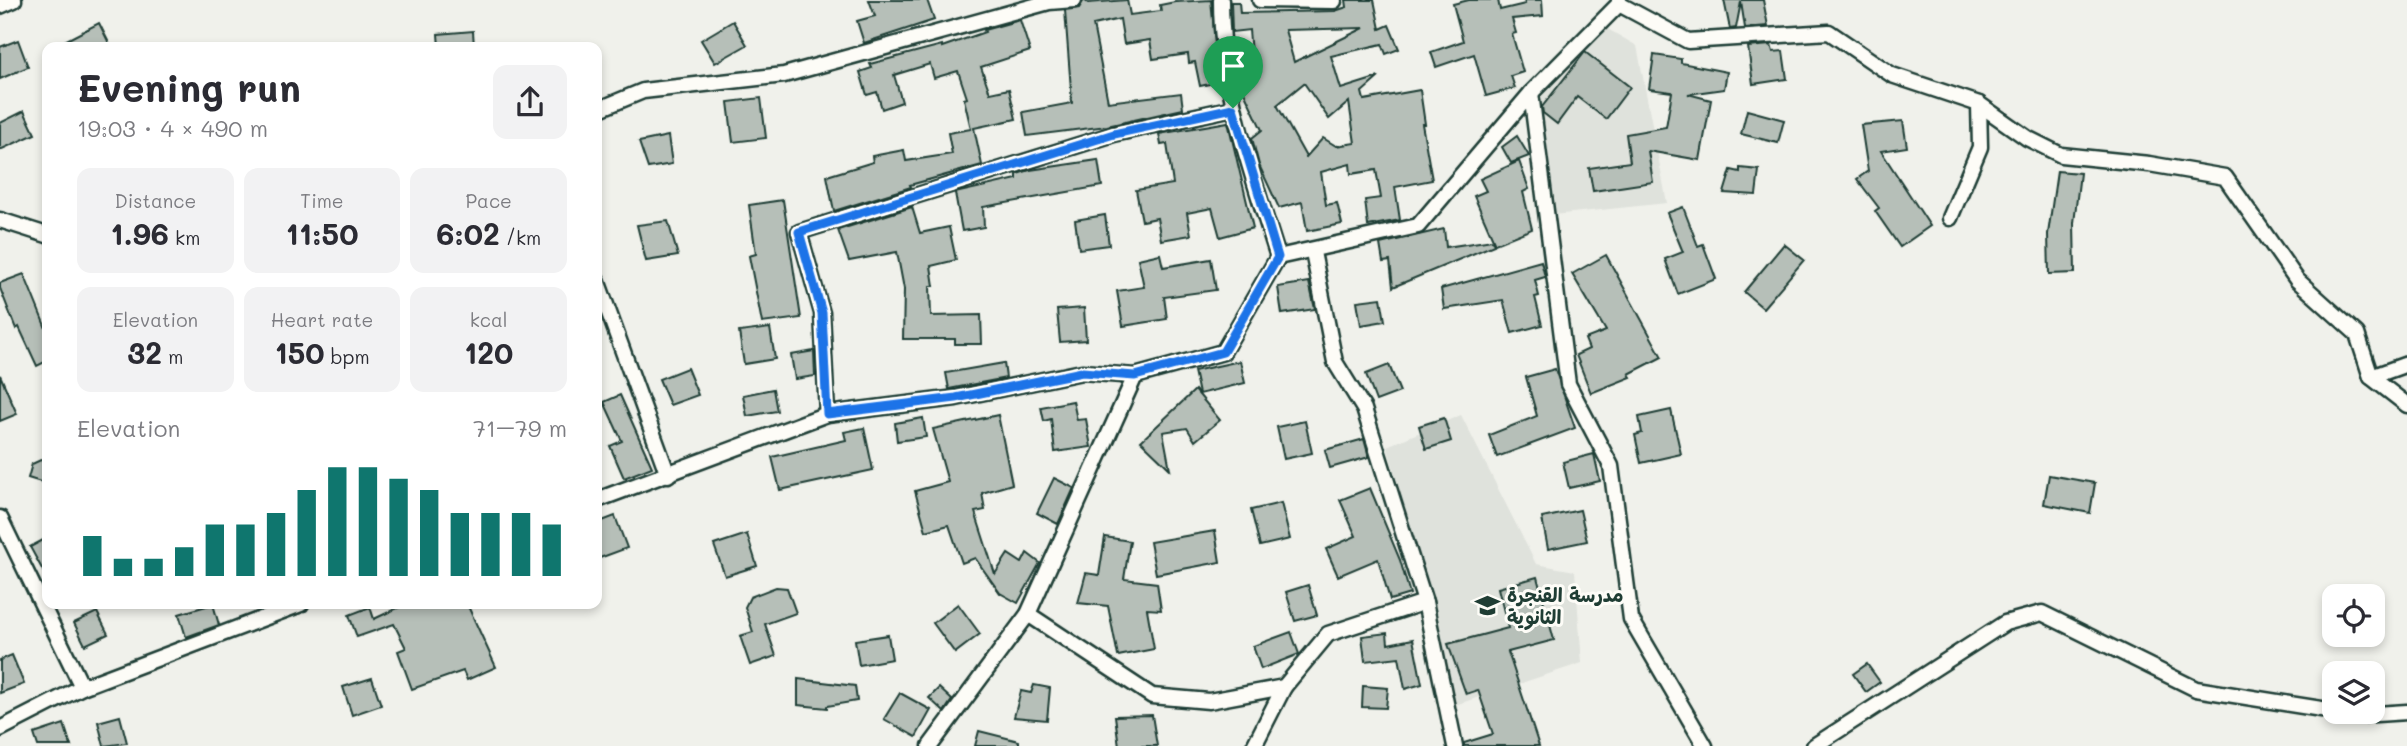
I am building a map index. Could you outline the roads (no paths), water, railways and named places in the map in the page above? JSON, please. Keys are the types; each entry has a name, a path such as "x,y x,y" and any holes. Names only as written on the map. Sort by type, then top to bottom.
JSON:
{"street":[{"path":"0,6 14,0"},
{"path":"602,108 643,90 784,75 1049,2 1074,0"},
{"path":"602,498 827,414 956,398 1082,372 1135,376 1223,352 1278,257 1233,108 1221,31 1221,0"},
{"path":"1260,0 1334,1"},
{"path":"1278,257 1313,252 1418,226 1531,93 1619,2 1688,41 1829,32 1892,75 1979,104 2027,138 2061,155 2149,163 2225,177 2297,279 2357,334 2371,377 2407,405"},
{"path":"1531,93 1568,384 1611,466 1631,618 1704,746"},
{"path":"1951,218 1980,147 1979,104"},
{"path":"827,414 822,313 799,232 1114,134 1233,108"},
{"path":"0,220 42,233"},
{"path":"1313,252 1335,362 1364,410 1425,601 1455,746"},
{"path":"602,293 668,475"},
{"path":"2371,377 2407,364"},
{"path":"930,746 1028,614 1135,376"},
{"path":"0,518 42,605"},
{"path":"1254,746 1284,687 1328,634 1425,601"},
{"path":"44,609 82,687"},
{"path":"0,729 82,687 288,609"},
{"path":"1814,746 2006,623 2042,613 2196,689 2322,709"},
{"path":"1028,614 1152,696 1209,701 1284,687"},
{"path":"2385,713 2407,712"}],"place":[{"name":"مدرسة القنجرة الثانوية","path":"1487,605"}]}
